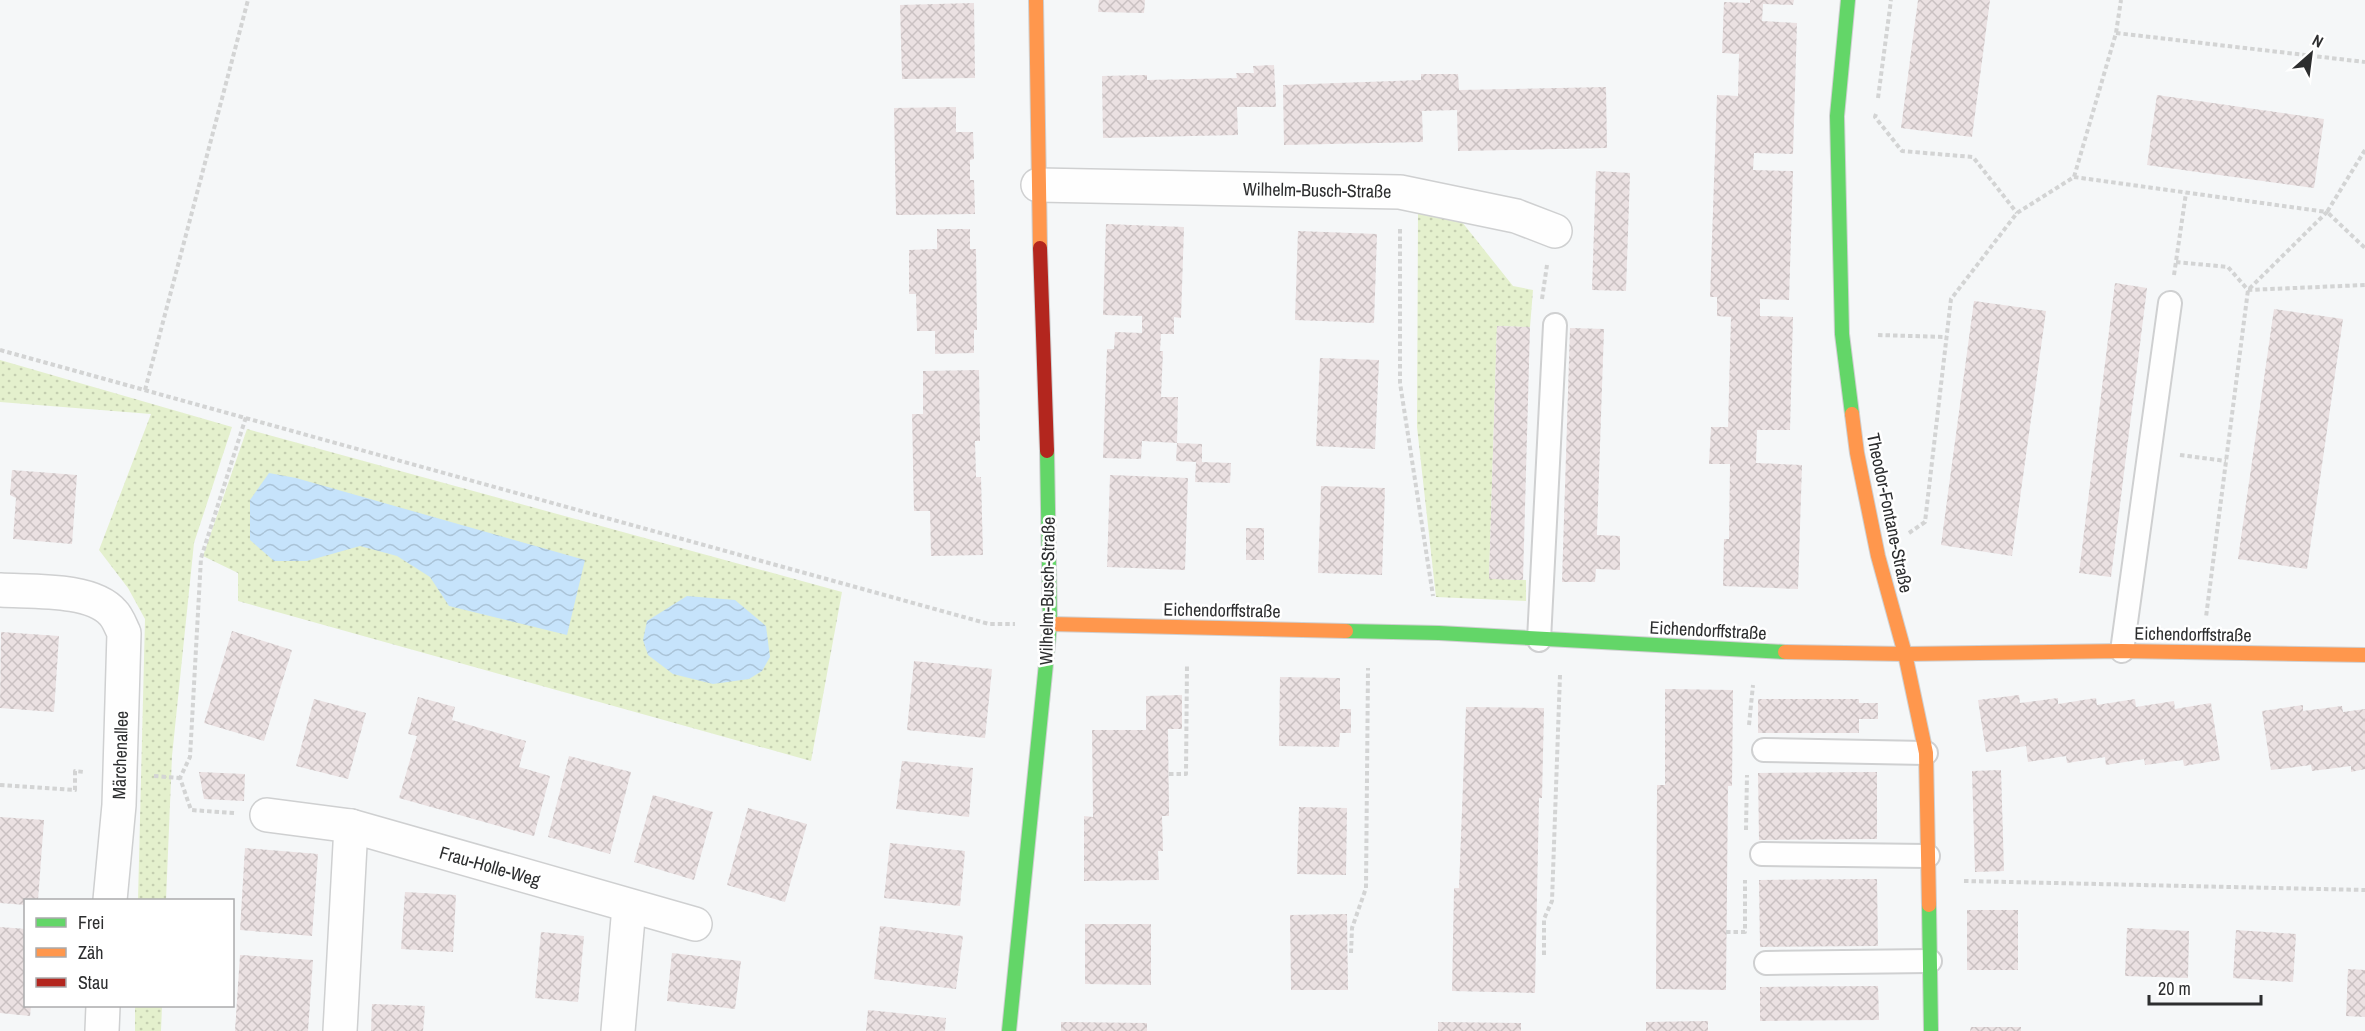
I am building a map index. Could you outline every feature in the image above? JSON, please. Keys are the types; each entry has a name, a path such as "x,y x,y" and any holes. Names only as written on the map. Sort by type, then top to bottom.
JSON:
{"street":[{"name":"Wilhelm-Busch-Straße","path":"1009,1031 1050,624 1048,478 1038,185 1036,0"},
{"name":"Theodor-Fontane-Straße","path":"1848,0 1837,116 1842,334 1857,453 1878,556 1905,654 1926,753 1931,1031"},
{"name":"Wilhelm-Busch-Straße","path":"1038,185 1400,192 1516,216 1555,231"},
{"name":"Märchenallee","path":"0,590 81,596 99,602 113,612 124,633 119,774 110,899"},
{"name":"Eichendorffstraße","path":"1050,624 1439,633 1756,651 1905,654 2122,651 2365,655"},
{"name":"Frau-Holle-Weg","path":"267,815 351,826 695,924"},
{"path":"340,1031 351,826"},
{"path":"618,1031 629,907"},
{"path":"102,1031 103,1007"}],"lane":[{"path":"2122,651 2170,303"},
{"path":"1550,639 1555,325"},
{"path":"1764,750 1926,753"},
{"path":"1762,854 1928,856"},
{"path":"1766,963 1930,961"}],"path":[{"path":"145,390 248,0"},
{"path":"1891,0 1875,117 1902,151 1973,157 2017,213"},
{"path":"2074,177 2116,33 2121,0"},
{"path":"2116,33 2365,62"},
{"path":"2202,652 2248,290 2326,212 2365,150"},
{"path":"1878,556 1924,522 1951,299 2017,213 2074,177 2326,212 2365,248"},
{"path":"1400,192 1400,382 1439,633"},
{"path":"2170,303 2186,193"},
{"path":"2176,262 2228,267 2248,290"},
{"path":"2248,290 2365,285"},
{"path":"1842,334 1946,337"},
{"path":"0,350 989,624 1050,624"},
{"path":"191,810 180,778 190,757 201,558 246,417"},
{"path":"2150,451 2226,461"},
{"path":"1169,774 1186,774 1187,627"},
{"path":"1351,953 1352,928 1366,888 1368,631"},
{"path":"1544,955 1544,919 1552,901 1550,639"},
{"path":"1749,728 1756,651"},
{"path":"0,785 75,790 75,771 119,774"},
{"path":"1746,831 1747,773"},
{"path":"1726,932 1745,932 1746,876"},
{"path":"1928,880 2365,890"}],"green space":[{"path":"1418,211 1454,212 1513,286 1533,290 1530,327 1497,326 1489,578 1526,580 1526,601 1436,597 1417,427"},
{"path":"0,360 232,427 194,543 172,756 166,899 138,899 145,619 128,588 99,550 151,414 0,402"},
{"path":"247,429 842,592 811,761 238,601 238,573 203,556"},
{"path":"135,1007 162,1007 161,1031 135,1031"}],"water":[{"path":"269,473 296,478 585,560 567,635 449,606 430,577 397,556 360,546 307,561 274,561 250,540 250,500"},
{"path":"687,596 735,600 766,626 770,657 762,671 749,679 713,684 673,674 648,655 643,640 647,621"}],"building":[{"path":"1099,0 1145,0 1144,13 1098,12"},
{"path":"1750,0 1794,0 1793,5 1763,4 1762,21 1797,23 1793,154 1754,153 1753,170 1793,171 1789,300 1760,299 1760,316 1793,317 1790,430 1757,430 1756,463 1802,465 1798,589 1723,586 1724,539 1729,539 1730,464 1709,464 1711,427 1728,427 1731,317 1717,316 1717,297 1710,297 1717,95 1738,96 1739,54 1722,53 1724,2 1750,3"},
{"path":"1918,0 1990,0 1972,137 1901,128"},
{"path":"974,3 975,78 902,79 900,5"},
{"path":"1274,65 1276,107 1237,107 1238,135 1103,138 1102,76 1147,75 1147,80 1237,78 1236,73 1254,73 1253,66"},
{"path":"1421,74 1458,74 1459,90 1606,87 1607,148 1458,151 1457,110 1422,111 1423,142 1284,145 1283,85 1421,80"},
{"path":"2157,95 2324,119 2314,188 2147,165"},
{"path":"956,107 956,132 973,132 974,159 970,160 970,180 974,180 975,214 896,215 894,108"},
{"path":"1596,171 1630,173 1626,291 1592,290"},
{"path":"1106,224 1184,227 1181,318 1174,317 1174,334 1161,334 1160,351 1163,351 1161,397 1178,397 1177,443 1142,441 1141,459 1103,458 1107,349 1114,349 1115,332 1142,333 1142,316 1103,315"},
{"path":"937,229 970,229 970,249 976,249 977,330 974,330 974,353 935,354 935,331 917,331 916,294 909,294 909,250 937,249"},
{"path":"1298,231 1377,234 1374,323 1295,320"},
{"path":"2115,283 2147,288 2111,577 2079,573"},
{"path":"1974,301 2046,311 2012,556 1941,545"},
{"path":"2274,309 2343,319 2307,569 2238,559"},
{"path":"1497,326 1530,327 1523,580 1489,579"},
{"path":"1570,328 1604,329 1597,535 1620,536 1620,570 1596,569 1595,582 1562,582"},
{"path":"1320,358 1379,360 1375,449 1316,446"},
{"path":"979,370 980,441 975,441 976,477 981,477 983,555 931,556 930,511 914,511 912,414 923,414 923,371"},
{"path":"1177,443 1202,444 1202,462 1231,463 1230,483 1195,482 1196,462 1176,461"},
{"path":"12,470 77,475 72,544 13,539 16,498 10,495"},
{"path":"1110,475 1188,478 1185,570 1107,567"},
{"path":"1321,486 1385,488 1382,575 1318,573"},
{"path":"1246,528 1264,528 1264,560 1246,560"},
{"path":"232,631 292,650 264,741 204,723"},
{"path":"1,632 59,636 54,712 0,708"},
{"path":"914,661 992,669 985,738 907,730"},
{"path":"1280,677 1340,678 1340,709 1351,709 1351,733 1340,733 1339,747 1279,746"},
{"path":"1665,689 1733,690 1732,786 1728,786 1726,990 1656,989 1657,785 1665,785"},
{"path":"1182,695 1182,729 1168,729 1169,816 1162,816 1163,851 1158,851 1159,880 1084,881 1084,816 1093,817 1092,730 1146,730 1146,696"},
{"path":"2019,695 2020,703 2058,698 2058,704 2096,698 2097,705 2135,699 2136,707 2174,701 2175,709 2211,703 2220,760 2184,766 2183,760 2145,765 2144,759 2106,765 2105,757 2067,763 2066,756 2028,762 2026,746 1986,752 1978,700"},
{"path":"418,697 455,707 452,720 526,741 519,767 550,776 534,836 399,798 417,736 408,734"},
{"path":"314,699 366,713 348,779 296,766"},
{"path":"1758,699 1859,699 1859,703 1878,703 1878,719 1859,719 1859,733 1758,733"},
{"path":"2303,705 2303,711 2342,706 2343,712 2365,709 2365,769 2351,772 2351,766 2312,771 2311,765 2271,770 2262,711"},
{"path":"1466,707 1544,708 1542,798 1539,798 1535,993 1452,991 1454,888 1459,888"},
{"path":"569,756 631,772 610,854 548,837"},
{"path":"902,761 973,768 969,817 896,809"},
{"path":"2001,770 2004,871 1975,872 1972,771"},
{"path":"199,772 245,774 244,801 204,799"},
{"path":"1877,772 1877,839 1759,840 1758,773"},
{"path":"653,795 713,812 694,880 634,862"},
{"path":"1299,807 1347,808 1346,875 1297,874"},
{"path":"748,808 807,824 785,902 727,885"},
{"path":"0,817 44,820 38,899 24,899 24,905 0,903"},
{"path":"890,843 965,851 960,906 884,898"},
{"path":"245,848 318,854 312,936 240,930"},
{"path":"1877,879 1878,946 1760,947 1759,880"},
{"path":"405,892 456,895 453,952 401,949"},
{"path":"1967,910 2018,910 2018,970 1967,970"},
{"path":"1347,914 1348,990 1291,990 1290,915"},
{"path":"1085,924 1151,924 1151,985 1085,984"},
{"path":"880,926 963,936 956,989 874,979"},
{"path":"0,927 24,929 24,1007 31,1007 30,1016 0,1013"},
{"path":"2127,928 2189,931 2188,978 2125,976"},
{"path":"2236,930 2296,934 2293,982 2233,978"},
{"path":"541,932 584,936 578,1002 535,998"},
{"path":"672,953 741,961 735,1009 667,1001"},
{"path":"240,955 313,960 308,1031 235,1031"},
{"path":"2348,969 2365,970 2365,1017 2346,1016"},
{"path":"1878,986 1879,1020 1760,1021 1760,987"},
{"path":"372,1004 425,1006 423,1031 371,1031"},
{"path":"868,1010 946,1018 945,1031 866,1031"},
{"path":"1708,1021 1708,1031 1646,1031 1646,1022"},
{"path":"1061,1022 1147,1023 1147,1031 1061,1031"},
{"path":"1438,1022 1521,1023 1521,1031 1438,1031"},
{"path":"1971,1027 2021,1027 2021,1031 1970,1031"}],"traffic: fast":[{"path":"1848,0 1837,116 1842,334 1852,414"},
{"path":"1009,1031 1050,624 1047,451"},
{"path":"1346,631 1439,633 1785,652"},
{"path":"1929,905 1931,1031"}],"traffic: slow":[{"path":"1036,0 1040,248"},
{"path":"1852,414 1857,453 1878,556 1905,654 1926,753 1929,905"},
{"path":"1050,624 1346,631"},
{"path":"1785,652 1905,654 2122,651 2365,655"}],"traffic: jam":[{"path":"1040,248 1047,451"}]}
